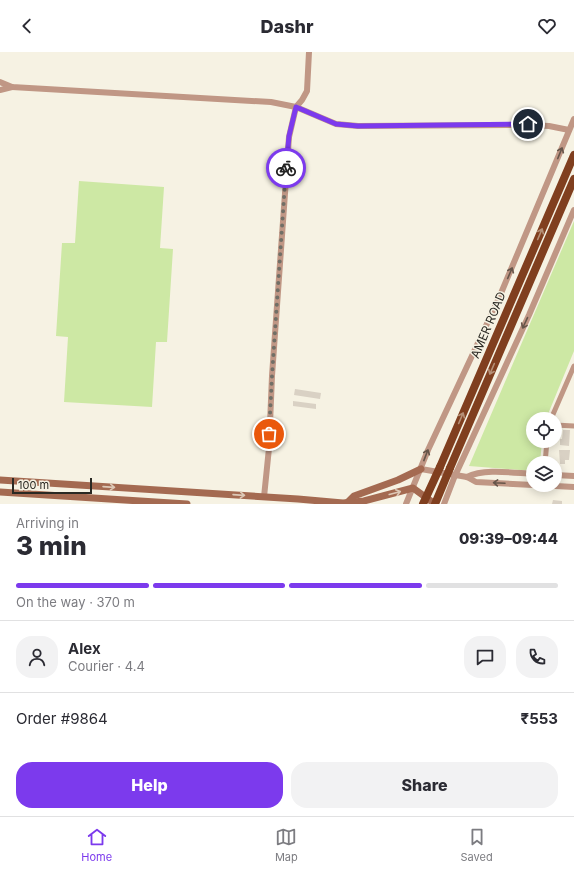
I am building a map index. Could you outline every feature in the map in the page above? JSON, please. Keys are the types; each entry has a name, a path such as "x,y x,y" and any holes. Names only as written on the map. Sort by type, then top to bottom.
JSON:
{"highway":[{"name":"AMER ROAD","path":"423,504 574,155"},
{"name":"AMER ROAD","path":"435,504 453,471 574,179"}],"main road":[{"path":"348,503 354,496 398,480 421,468"},
{"path":"0,480 348,503 364,501 413,488 435,504"},
{"path":"0,492 187,504"}],"street":[{"path":"264,497 269,448 272,376 289,136 296,107 307,91 309,52"},
{"path":"0,82 12,87"},
{"path":"0,90 12,87 271,102 296,107 336,124 358,126 528,124 569,130"},
{"path":"406,504 428,450 499,298 574,119"},
{"path":"444,504 453,471 529,315 574,210"},
{"path":"555,412 574,366"},
{"path":"562,425 574,426"},
{"path":"421,468 453,471 472,480 481,482 526,485"},
{"path":"467,477 483,472 526,474"},
{"path":"562,475 574,476"},
{"path":"562,486 574,487"}],"green space":[{"path":"79,181 164,187 160,248 173,249 167,342 156,342 152,407 64,402 68,337 56,336 62,243 75,243"},
{"path":"574,221 574,351 549,412 526,412 526,448 541,448 541,456 526,456 526,470 469,466"}],"building":[{"path":"295,389 321,393 320,399 294,395"},
{"path":"293,401 316,404 316,409 293,406"},
{"path":"563,430 570,430 569,446 562,445"},
{"path":"559,450 570,450 569,460 565,460 565,464 562,464 562,456 559,456"},
{"path":"553,500 562,501 562,504 552,504"}],"way so far":[{"path":"269,434 286,168"}],"route":[{"path":"286,168 289,136 296,107 336,124 358,126 528,124"}]}
